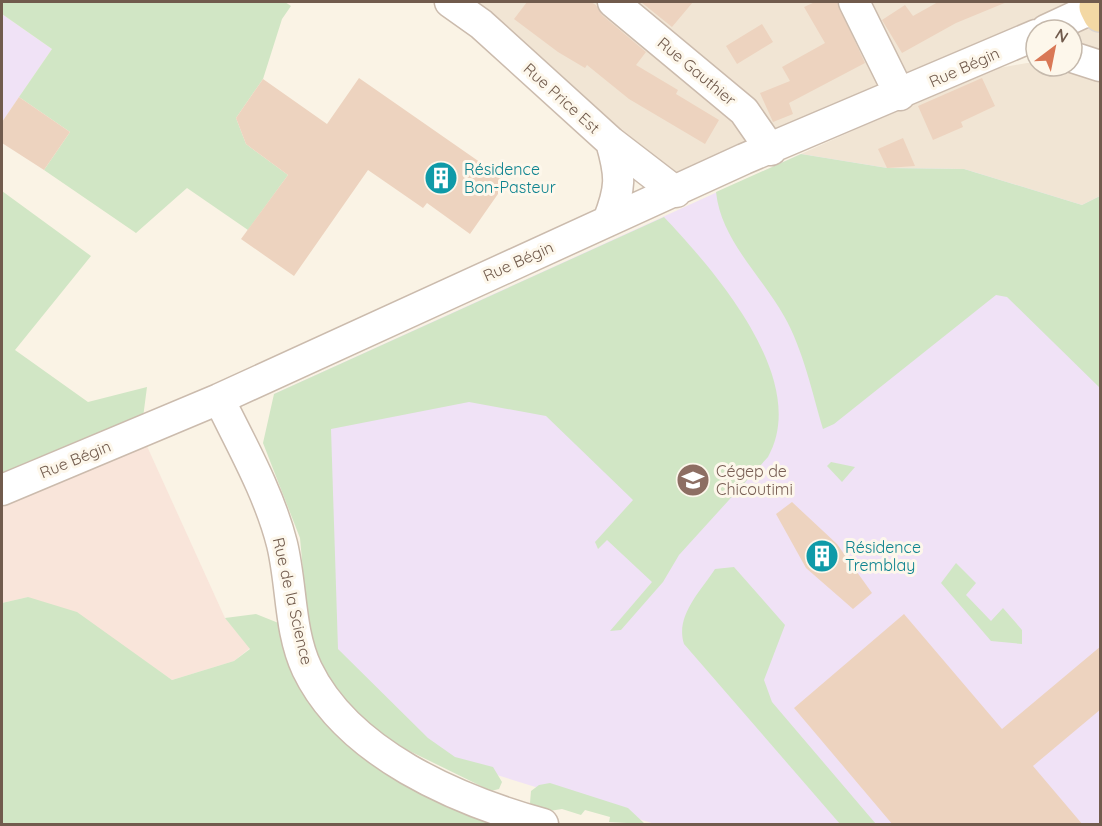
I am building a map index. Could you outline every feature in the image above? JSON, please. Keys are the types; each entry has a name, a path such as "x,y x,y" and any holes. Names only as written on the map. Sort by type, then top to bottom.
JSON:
{"street":[{"name":"Rue Price Est","path":"450,2 488,13 611,142 676,192"},
{"name":"Rue Gauthier","path":"613,2 744,111 771,150"},
{"path":"854,2 900,95"},
{"path":"1074,18 1099,7"},
{"name":"Rue Bégin","path":"2,490 219,399 744,159 771,150 900,95 1024,39"},
{"path":"1003,49 1024,51"},
{"path":"1084,61 1101,66"},
{"path":"608,221 618,195 620,172 611,142"},
{"name":"Rue de la Science","path":"219,399 264,491 282,545 296,632 306,667 324,699 358,733 400,764 447,791 505,814 543,825"}],"shaded area":[{"path":"450,2 1100,2 1100,66 1084,61 1084,18 1024,18 1024,52 1003,49 676,192"},
{"path":"2,14 52,49 2,122"},
{"path":"1024,64 1024,78 1084,78 1084,70 1100,76 1100,196 1082,205 964,169 887,168 801,154 988,70"},
{"name":"Cégep de Chicoutimi","path":"801,154 887,168 964,169 1082,205 1100,196 1100,824 655,824 416,750 345,696 312,582 274,394"},
{"path":"141,433 225,618 250,648 234,661 172,680 132,652 28,597 2,603 2,490"}],"green space":[{"path":"2,2 285,2 291,6 282,19 263,79 236,118 246,144 288,175 248,230 187,188 136,233 44,170 70,132 19,97 52,49 2,14"},
{"path":"801,154 887,168 964,169 1082,205 1100,196 1100,388 1007,297 996,295 834,424 823,429 797,342 775,301 734,242 719,209 716,192"},
{"path":"2,191 91,256 15,350 88,402 147,387 141,433 2,490"},
{"path":"664,217 707,266 751,328 767,361 777,394 778,427 768,457 679,555 663,582 621,630 610,631 652,582 607,540 598,549 595,542 633,500 546,416 469,402 331,429 338,649 428,738 455,757 493,767 502,782 499,789 491,791 383,738 334,692 309,637 300,538 263,443 274,394"},
{"path":"831,462 855,467 842,482 827,466"},
{"path":"956,563 976,583 966,595 991,621 1003,608 1022,630 1022,644 991,641 941,583"},
{"path":"734,567 785,625 764,680 772,702 876,824 840,824 684,644 683,624 696,595 715,569"},
{"path":"28,597 77,612 172,680 234,661 250,649 225,618 256,614 281,624 358,733 543,824 2,824 2,603"},
{"path":"550,783 628,808 645,824 609,822 610,817 585,810 581,815 562,809 537,813 530,803 531,791 539,785"}],"building":[{"path":"527,2 591,2 596,5 602,15 646,52 636,65 678,90 676,94 719,120 705,144 629,99 587,65 585,68 558,52 514,19"},
{"path":"641,2 693,2 672,27"},
{"path":"815,2 837,2 865,63 789,103 793,114 773,122 760,93 790,81 782,67 825,43 804,7"},
{"path":"938,2 1007,2 956,23 902,53 882,20 905,5 913,16"},
{"path":"762,24 773,42 737,64 726,46"},
{"name":"Résidence Bon-Pasteur","path":"359,78 507,181 470,234 427,203 423,208 368,170 294,276 241,239 288,175 246,144 236,118 263,79 327,124"},
{"path":"982,78 995,106 961,122 963,127 933,140 918,106"},
{"path":"19,97 70,132 44,170 2,143 2,122"},
{"path":"903,138 915,166 887,168 878,149"},
{"name":"Résidence Tremblay","path":"792,502 837,544 872,593 853,609 806,568 776,514"},
{"path":"904,614 1002,729 1101,646 1101,709 1033,766 1083,825 893,825 794,708"}],"place":[{"name":"Résidence Bon-Pasteur","path":"441,178"},
{"name":"Cégep de Chicoutimi","path":"693,480"},
{"name":"Résidence Tremblay","path":"822,556"}]}
